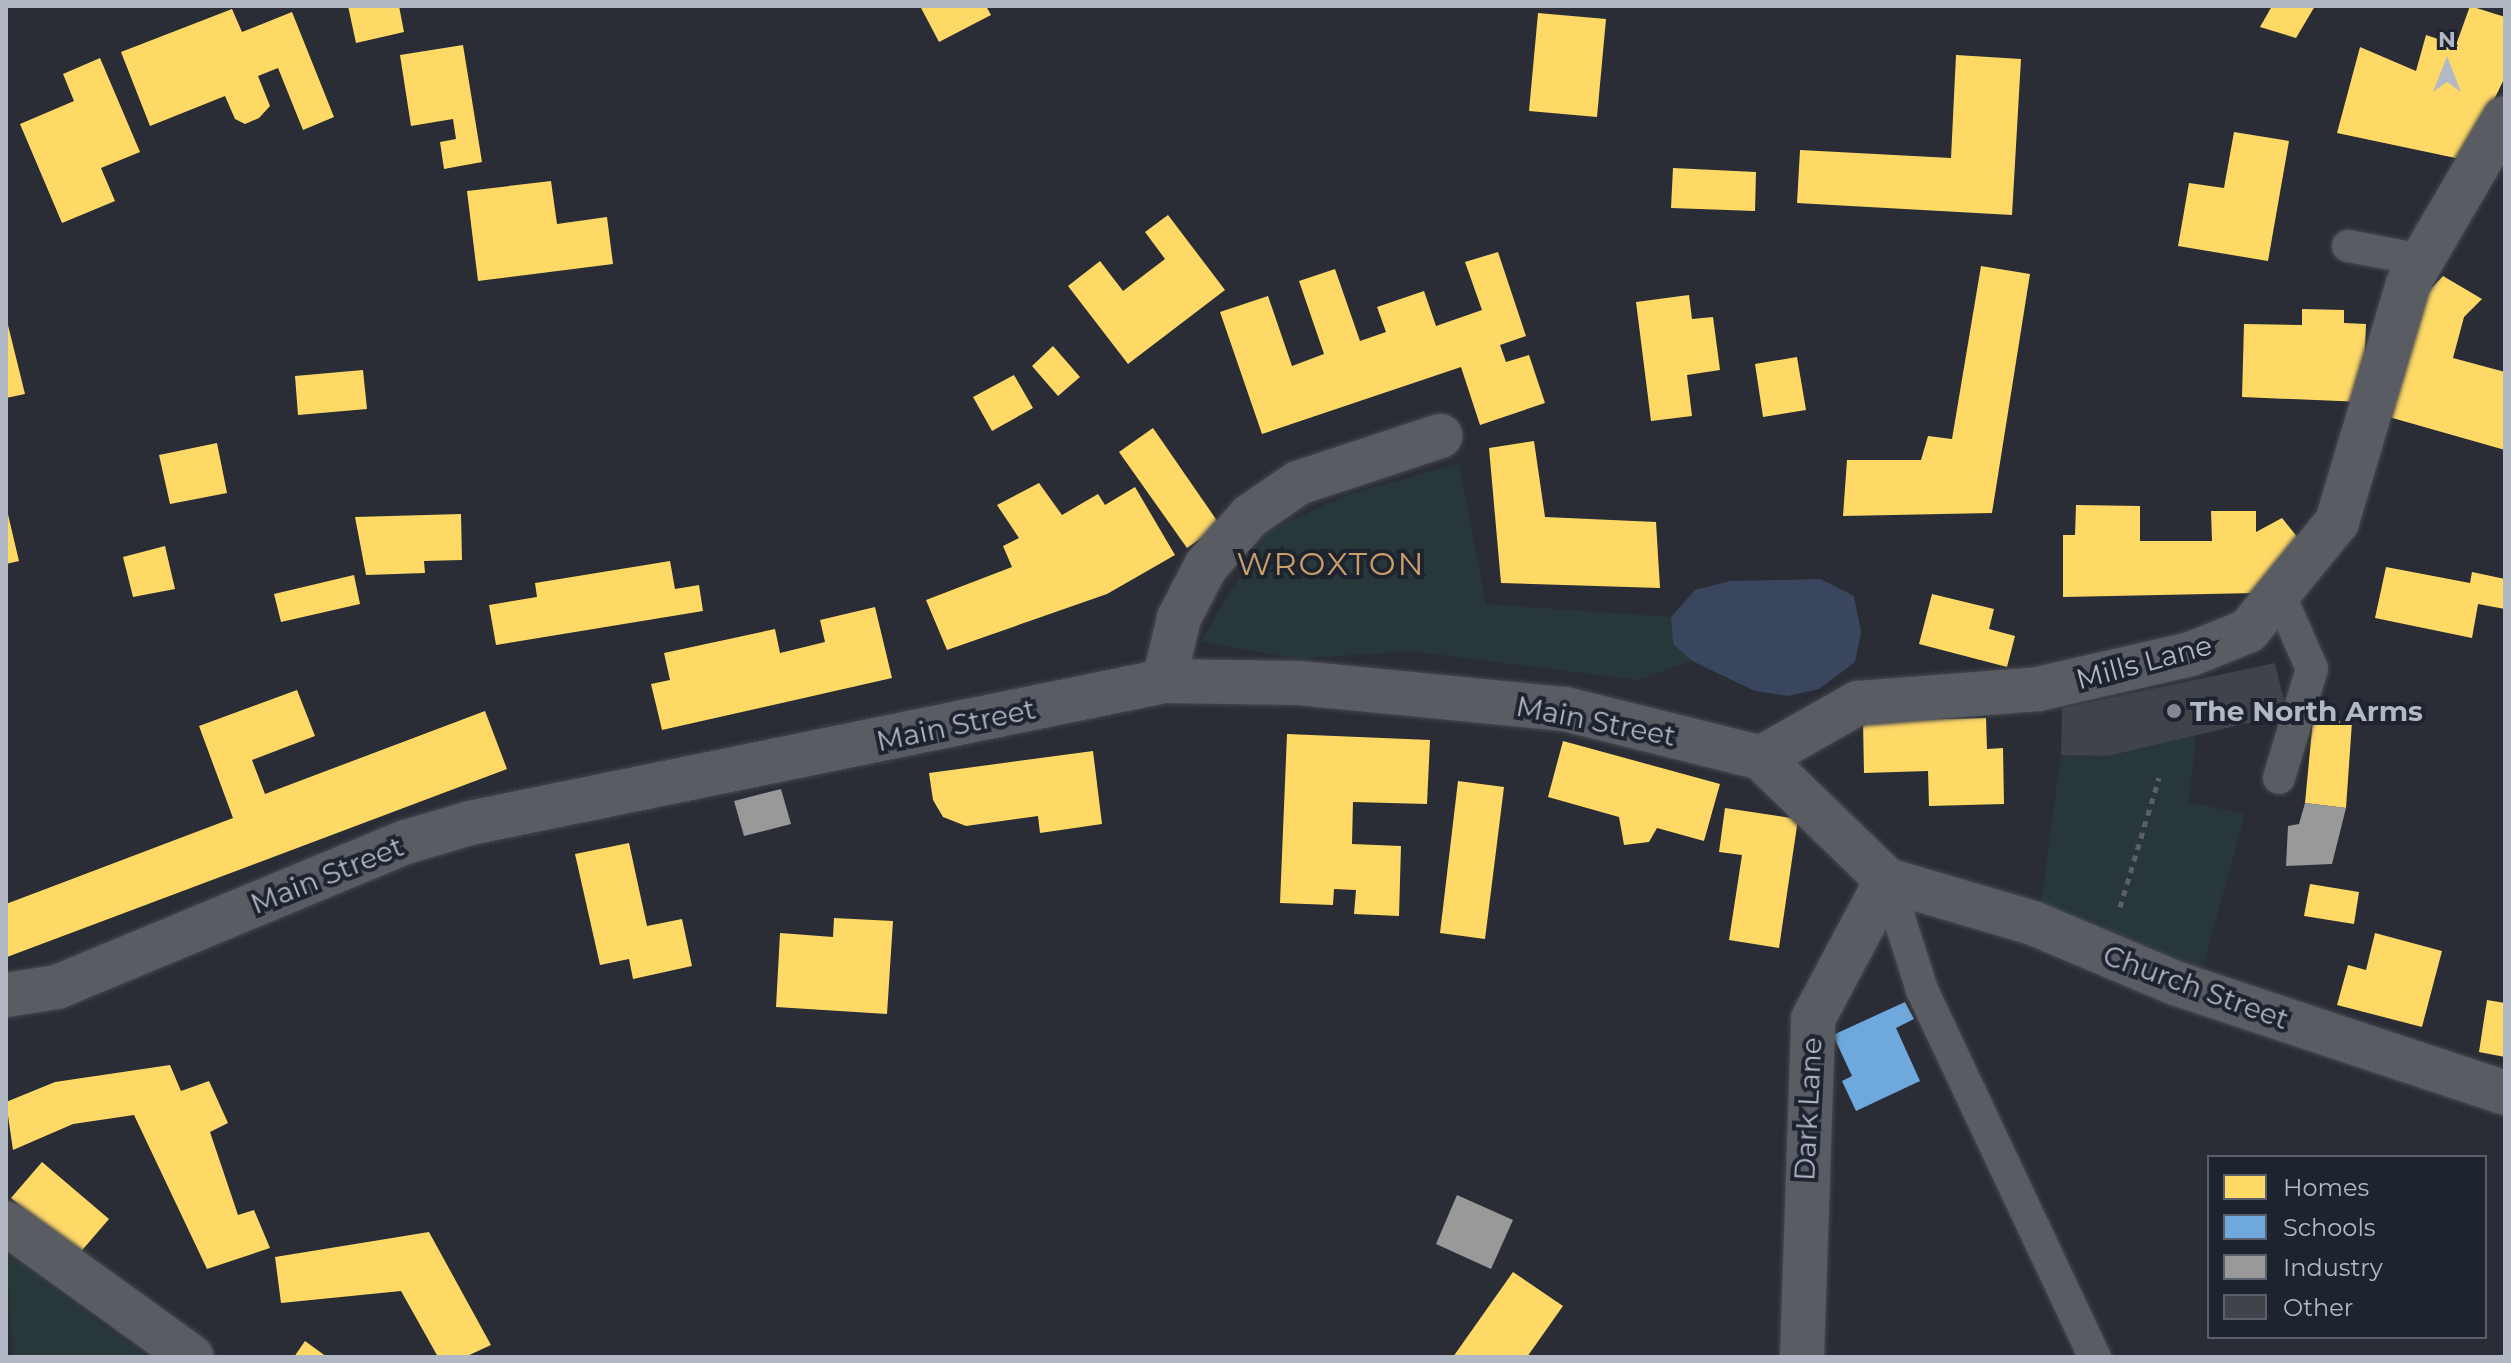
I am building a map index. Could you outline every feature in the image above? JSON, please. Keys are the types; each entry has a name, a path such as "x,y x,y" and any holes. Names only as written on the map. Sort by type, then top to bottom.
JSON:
{"street":[{"name":"Mills Lane","path":"1761,758 1858,703 2038,689 2191,654 2248,631 2281,598 2337,522 2422,260 2505,118"},
{"path":"1164,681 1179,618 1206,566 1250,516 1298,483 1440,436"},
{"name":"Main Street","path":"6,995 57,987 470,823 1164,681 1299,683 1565,709 1761,758"},
{"path":"1761,758 1887,880"},
{"name":"Church Street","path":"1887,880 2033,923 2105,954 2505,1093"},
{"name":"Dark Lane","path":"1802,1357 1813,1019 1887,880"},
{"path":"6,1223 192,1357"}],"lane":[{"path":"2348,246 2422,260"},
{"path":"2279,778 2312,669 2281,598"},
{"path":"1887,880 1922,990 2095,1357"}],"path":[{"path":"2105,954 2159,778"}],"shaded area":[{"path":"1459,463 1486,604 1671,617 1673,644 1692,661 1637,680 1410,651 1296,659 1201,641 1266,532 1344,496"},
{"path":"2196,735 2189,802 2245,814 2201,974 2040,909 2061,755 2109,756"},
{"path":"6,1253 147,1357 13,1357"}],"water":[{"path":"1821,579 1854,596 1861,632 1855,662 1819,689 1788,696 1755,691 1692,661 1673,644 1671,617 1695,590 1730,581"}],"building: Homes":[{"path":"348,6 399,6 404,32 356,43"},
{"path":"920,6 986,6 991,15 939,42"},
{"path":"2272,6 2315,6 2296,38 2260,27"},
{"path":"2470,6 2505,17 2505,77 2465,160 2337,133 2360,47 2416,71 2426,35 2456,45"},
{"path":"232,9 242,32 292,12 334,117 303,130 278,68 258,76 270,106 259,118 245,124 235,119 225,96 150,126 121,52"},
{"path":"1538,13 1606,19 1597,117 1529,111"},
{"path":"463,45 482,162 444,169 440,142 456,139 453,119 411,126 400,55"},
{"path":"1956,55 2021,59 2012,215 1797,203 1800,150 1951,158"},
{"path":"100,58 140,152 101,168 115,201 62,223 20,124 74,101 63,74"},
{"path":"2234,132 2289,141 2268,261 2178,246 2189,183 2224,188"},
{"path":"1673,168 1756,172 1755,211 1671,208"},
{"path":"551,181 557,224 607,217 613,264 478,281 467,191"},
{"path":"1168,215 1225,290 1128,364 1068,286 1100,261 1123,291 1165,259 1145,232"},
{"path":"1498,252 1526,336 1500,345 1506,362 1529,355 1545,403 1480,425 1461,367 1262,434 1220,312 1268,296 1292,366 1324,354 1299,281 1335,269 1360,341 1386,332 1377,307 1424,291 1436,326 1482,310 1465,262"},
{"path":"1981,266 2030,274 1992,513 1843,516 1847,460 1921,460 1928,436 1952,439"},
{"path":"2443,276 2482,299 2464,317 2453,358 2505,372 2505,450 2389,417 2421,299"},
{"path":"1689,295 1692,319 1713,317 1720,370 1687,375 1692,416 1651,421 1636,302"},
{"path":"2302,309 2344,310 2344,323 2366,324 2363,402 2242,397 2244,324 2302,325"},
{"path":"6,317 25,394 6,398"},
{"path":"1053,346 1080,377 1058,396 1032,366"},
{"path":"1797,357 1806,410 1763,417 1755,364"},
{"path":"363,370 367,409 298,415 295,376"},
{"path":"1014,375 1033,408 992,431 973,397"},
{"path":"1153,428 1220,525 1187,548 1119,452"},
{"path":"1534,441 1545,517 1656,522 1660,588 1501,583 1489,448"},
{"path":"217,443 227,493 170,504 159,455"},
{"path":"1039,483 1062,515 1098,494 1105,505 1135,487 1175,555 1107,594 947,650 926,600 1012,567 1003,546 1019,538 997,505"},
{"path":"2076,505 2140,506 2140,541 2212,541 2211,511 2256,511 2256,532 2282,518 2307,549 2256,593 2063,597 2063,535 2075,535"},
{"path":"6,506 19,561 6,564"},
{"path":"461,514 462,560 424,561 425,573 366,575 355,517"},
{"path":"165,546 175,589 133,597 123,557"},
{"path":"670,561 675,589 699,585 703,611 496,645 489,605 537,597 535,583"},
{"path":"2386,567 2470,583 2472,572 2505,579 2505,609 2478,604 2472,638 2375,618"},
{"path":"354,575 360,604 281,622 274,594"},
{"path":"1932,594 1994,609 1989,629 2015,636 2007,667 1919,644"},
{"path":"875,607 892,678 662,730 651,684 670,680 664,653 775,629 780,653 825,642 820,620"},
{"path":"297,690 315,736 252,760 265,794 485,711 507,769 7,957 6,904 233,818 199,726"},
{"path":"1986,718 1987,749 2003,748 2004,804 1929,806 1928,771 1864,773 1863,721"},
{"path":"2313,719 2352,722 2346,808 2305,803"},
{"path":"1287,734 1430,740 1427,804 1353,802 1352,844 1401,846 1399,916 1354,914 1356,890 1334,889 1333,905 1280,903"},
{"path":"1563,741 1720,784 1704,841 1657,828 1649,842 1624,845 1619,817 1548,797"},
{"path":"1093,751 1102,824 1040,833 1038,816 966,826 943,817 933,800 929,773"},
{"path":"1458,781 1504,787 1485,939 1440,933"},
{"path":"1725,808 1798,819 1779,948 1729,940 1742,855 1719,852"},
{"path":"629,843 647,926 682,919 692,966 633,979 629,959 600,965 575,854"},
{"path":"2310,884 2359,892 2354,924 2304,916"},
{"path":"834,918 893,921 887,1014 776,1007 780,933 833,937"},
{"path":"2375,933 2442,951 2422,1027 2337,1005 2348,965 2366,970"},
{"path":"2487,1000 2505,1003 2505,1057 2479,1052"},
{"path":"170,1065 181,1091 209,1081 228,1123 210,1132 238,1215 254,1210 270,1248 207,1269 134,1115 73,1124 13,1150 6,1102 55,1082"},
{"path":"42,1162 109,1219 78,1255 11,1198"},
{"path":"429,1232 491,1345 465,1357 438,1357 401,1291 281,1303 275,1257"},
{"path":"1513,1272 1563,1306 1527,1357 1453,1357"},
{"path":"305,1341 327,1357 294,1357"}],"building: Schools":[{"path":"1905,1002 1914,1019 1896,1028 1920,1081 1856,1111 1842,1081 1852,1076 1833,1035"}],"building: Industry":[{"path":"781,789 791,824 744,836 734,801"},
{"path":"2305,803 2346,808 2332,864 2286,866 2288,826 2299,824"},
{"path":"1457,1195 1513,1220 1491,1269 1436,1244"}],"building: Other":[{"name":"The North Arms","path":"2275,663 2287,714 2108,756 2061,755 2062,708"}],"place":[{"name":"The North Arms","path":"2174,711"}],"district":[{"name":"WROXTON","path":"1331,564"}]}
